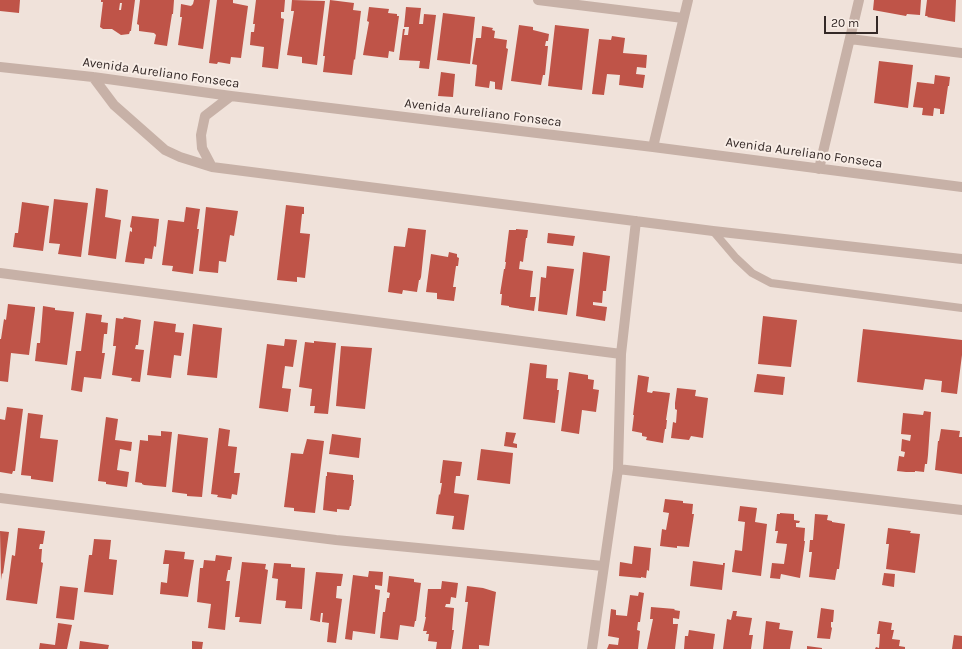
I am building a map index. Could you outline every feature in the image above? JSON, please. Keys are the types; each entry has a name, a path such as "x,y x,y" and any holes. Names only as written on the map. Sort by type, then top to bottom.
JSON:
{"street":[{"path":"538,0 683,18"},
{"path":"653,147 688,0"},
{"path":"819,169 859,0"},
{"path":"850,39 962,53"},
{"name":"Avenida Aureliano Fonseca","path":"0,67 93,77 231,96 653,147 962,187"},
{"path":"93,77 114,105 165,150 180,157 212,167 713,231 962,259"},
{"path":"212,167 202,148 201,135 205,116 231,96"},
{"path":"592,649 618,469 621,354 636,221"},
{"path":"0,273 621,354"},
{"path":"618,469 962,510"},
{"path":"0,498 336,540 603,566"}],"lane":[{"path":"713,231 736,258 752,273 771,284 962,308"}],"building":[{"path":"0,0 20,0 19,13 0,11"},
{"path":"101,0 135,0 131,31 129,34 121,35 112,29 103,29 100,27 103,2 101,2","holes":["120,3 122,3 121,10 119,10"]},
{"path":"140,0 174,0 167,46 154,44 156,35 154,33 139,31 139,25 137,24"},
{"path":"194,0 210,0 203,49 178,45 182,17 180,17 181,4 191,6"},
{"path":"217,0 233,0 233,3 248,6 241,58 231,57 230,64 218,62 217,64 209,63"},
{"path":"256,0 285,0 284,12 281,12 281,18 284,19 278,69 262,67 264,47 250,45 251,32 254,32 255,24 253,24"},
{"path":"292,0 325,1 317,65 302,63 302,57 287,55 294,11 291,11"},
{"path":"330,0 354,3 353,10 361,11 352,75 323,72 325,56 323,56"},
{"path":"874,0 921,0 920,15 907,14 906,16 873,10"},
{"path":"927,0 956,0 955,22 925,16"},
{"path":"369,7 389,9 388,13 397,14 397,16 399,16 394,52 389,51 388,58 363,55 369,22 367,21"},
{"path":"406,7 421,8 419,24 423,24 424,14 436,15 429,69 419,68 420,61 399,60 403,29 405,29 404,35 408,35 409,27 404,27"},
{"path":"443,13 475,17 470,64 437,60"},
{"path":"519,25 533,27 533,30 549,34 548,41 546,41 545,46 548,46 545,75 543,75 541,85 511,81"},
{"path":"555,25 589,29 582,90 548,86"},
{"path":"482,26 493,28 492,30 495,31 494,38 507,40 506,48 508,49 502,90 495,89 495,82 490,81 489,88 475,86 477,65 472,64 476,38 481,38"},
{"path":"612,36 625,38 623,53 647,55 646,68 637,67 636,74 645,75 643,88 619,85 620,75 607,74 604,95 592,94 599,39 611,40"},
{"path":"879,61 913,65 908,108 874,103"},
{"path":"441,72 455,74 453,97 438,96"},
{"path":"935,75 950,77 944,114 940,114 940,109 934,108 933,116 922,115 923,108 913,107 917,82 934,84"},
{"path":"96,188 108,190 105,217 121,220 116,259 88,255"},
{"path":"54,199 88,203 81,257 58,254 60,244 49,243"},
{"path":"22,202 49,206 43,251 13,247 15,233 18,233"},
{"path":"286,205 304,207 300,233 310,234 305,278 297,277 297,282 277,280"},
{"path":"186,207 200,209 193,274 172,271 173,266 162,265 168,220 184,222"},
{"path":"206,207 238,211 234,236 230,235 226,262 219,261 218,273 199,271"},
{"path":"132,216 159,219 156,247 154,246 152,259 145,258 144,264 125,262 130,231 132,232 132,228 130,227"},
{"path":"408,228 426,230 421,277 417,292 403,290 402,294 388,292 394,246 405,247"},
{"path":"509,230 528,230 523,262 520,261 519,269 533,271 530,297 536,297 534,311 501,305 502,294 500,294 506,262"},
{"path":"548,233 575,236 573,246 547,243"},
{"path":"449,252 457,254 457,257 459,258 458,266 456,266 453,287 456,287 454,301 437,299 437,293 426,292 431,254 448,257"},
{"path":"583,252 610,256 606,291 603,291 602,303 593,302 593,305 607,307 605,321 576,316"},
{"path":"547,266 574,269 567,315 538,311 541,277 546,278"},
{"path":"8,304 35,307 35,309 29,355 11,353 8,382 0,381 0,339 4,319 6,320"},
{"path":"43,306 55,308 55,310 74,312 67,365 35,361 37,343 40,343"},
{"path":"86,313 102,315 101,322 108,323 107,334 104,334 102,353 105,353 101,379 84,377 82,392 71,390 76,351 81,351"},
{"path":"763,316 797,320 791,367 758,364"},
{"path":"124,317 141,320 138,345 136,345 135,349 144,350 140,382 131,381 132,378 112,375 116,346 113,346 116,318 123,319"},
{"path":"154,321 176,324 175,332 184,333 181,356 174,355 171,378 147,375"},
{"path":"193,324 222,328 217,378 187,375"},
{"path":"863,329 962,340 962,355 957,394 941,392 942,381 925,379 923,390 857,382"},
{"path":"285,339 297,340 293,367 285,366 282,388 291,389 288,412 259,408 267,344 284,346"},
{"path":"314,341 336,343 328,414 314,413 315,406 310,406 312,389 299,387 305,342 314,343"},
{"path":"341,346 372,348 365,409 336,406"},
{"path":"530,363 547,365 546,378 558,379 557,390 559,390 555,423 523,419"},
{"path":"569,372 588,375 588,379 594,380 593,389 599,390 596,412 582,410 579,434 561,431"},
{"path":"757,374 785,377 783,395 754,392"},
{"path":"638,375 649,377 647,392 652,393 653,391 670,393 663,443 646,440 647,437 642,436 642,433 632,431"},
{"path":"677,388 696,390 695,396 708,398 703,438 691,436 689,440 671,438 673,422 676,423 677,410 675,409 675,403"},
{"path":"7,407 23,409 15,471 13,471 12,474 0,472 0,419 5,420"},
{"path":"924,411 931,412 927,464 925,464 924,472 897,471 899,456 904,457 905,452 901,451 902,439 910,441 911,435 901,434 903,413 923,415"},
{"path":"28,413 43,415 40,438 58,440 53,482 31,479 31,476 21,475"},
{"path":"106,417 118,419 115,440 132,442 131,451 120,449 117,470 129,472 127,487 106,484 106,482 98,481"},
{"path":"219,428 230,430 228,446 237,447 234,473 240,473 237,495 232,494 231,499 217,497 218,495 211,494"},
{"path":"941,429 960,431 959,437 962,437 962,474 935,470 938,441"},
{"path":"161,431 172,432 166,487 144,485 142,483 135,482 140,440 148,441 148,435 161,436"},
{"path":"506,432 516,433 513,443 517,444 517,448 504,446"},
{"path":"178,434 208,438 202,497 187,496 187,494 172,492"},
{"path":"332,434 361,438 359,458 329,454"},
{"path":"307,439 324,441 315,513 294,511 294,508 284,507 291,453 303,454"},
{"path":"481,449 513,453 510,484 477,480"},
{"path":"443,460 462,462 460,476 456,476 454,493 469,495 464,530 452,529 454,516 436,514 442,483 440,483"},
{"path":"327,472 353,475 354,480 351,506 349,510 337,509 337,512 323,510"},
{"path":"665,499 693,504 692,514 694,514 689,547 677,546 677,548 660,546 662,529 666,530 669,513 663,512"},
{"path":"740,506 757,508 755,522 767,524 761,576 732,572 735,550 742,551 745,522 738,521"},
{"path":"777,514 794,514 794,520 800,521 799,523 796,523 796,527 805,528 805,541 800,578 781,574 780,579 770,578 772,563 784,564 787,544 776,543 778,531 775,531"},
{"path":"815,514 828,515 827,520 845,524 839,569 837,569 835,580 809,577 812,552 809,552 810,540 813,540"},
{"path":"18,528 45,531 43,544 40,544 39,549 42,549 41,562 43,563 37,604 6,600 12,555 15,556"},
{"path":"888,528 911,531 910,533 920,534 915,573 886,569 889,544 886,544"},
{"path":"0,531 9,532 1,580"},
{"path":"94,539 111,540 109,559 117,560 113,595 84,592 89,555 92,555"},
{"path":"634,546 651,548 649,571 647,570 646,578 619,576 620,562 632,564"},
{"path":"165,550 185,552 184,559 194,560 188,597 160,594 161,582 167,583 169,564 163,564"},
{"path":"216,555 232,557 230,570 228,570 226,581 230,581 225,630 208,628 211,604 197,602 200,568 203,568 204,560 215,561"},
{"path":"693,561 723,565 723,563 725,563 722,590 690,586"},
{"path":"242,562 266,564 265,569 268,570 261,624 239,622 240,617 235,617"},
{"path":"274,563 291,564 291,567 305,568 302,609 285,608 286,601 276,600 278,579 272,578"},
{"path":"369,571 383,572 382,586 375,585 375,589 380,590 375,634 353,631 352,640 345,639 353,575 368,577"},
{"path":"316,572 343,574 341,586 337,586 336,598 342,599 336,643 327,642 329,623 322,622 323,613 321,613 320,622 310,620"},
{"path":"884,573 895,574 894,587 882,585"},
{"path":"389,576 414,579 414,582 421,583 414,627 400,625 398,640 380,638 383,612 385,612 387,598 389,598 390,593 387,592"},
{"path":"442,581 458,583 456,598 451,597 450,604 446,604 445,607 454,608 452,630 454,630 451,649 436,649 437,642 428,641 429,634 426,634 427,631 423,631 426,617 428,589 441,589"},
{"path":"60,586 78,588 74,620 56,618"},
{"path":"467,586 483,588 496,592 489,646 479,645 479,649 462,649 468,602 465,602"},
{"path":"639,592 644,593 640,622 638,622 637,630 640,631 638,649 607,649 609,644 618,645 619,638 608,636 611,609 616,610 616,615 627,616 630,595 638,596"},
{"path":"651,607 675,609 674,610 680,611 679,619 673,618 673,624 678,624 675,649 647,649 653,619 650,619"},
{"path":"821,608 834,610 833,622 831,622 832,628 830,639 817,638"},
{"path":"733,611 737,611 736,616 752,618 749,635 753,635 751,649 723,649 727,619 731,620"},
{"path":"766,621 780,623 779,629 793,631 790,649 763,649"},
{"path":"879,621 892,623 891,630 894,630 892,639 900,640 899,646 905,647 905,649 875,649 876,647 879,648 880,634 877,634"},
{"path":"58,623 72,625 67,649 39,649 40,643 55,645"},
{"path":"689,630 715,634 713,649 684,649 685,636 688,636"},
{"path":"954,635 962,636 962,649 952,649"},
{"path":"80,641 109,645 108,649 79,649"},
{"path":"192,641 203,642 202,649 192,649"},
{"path":"807,646 822,648 822,649 807,649"}]}
